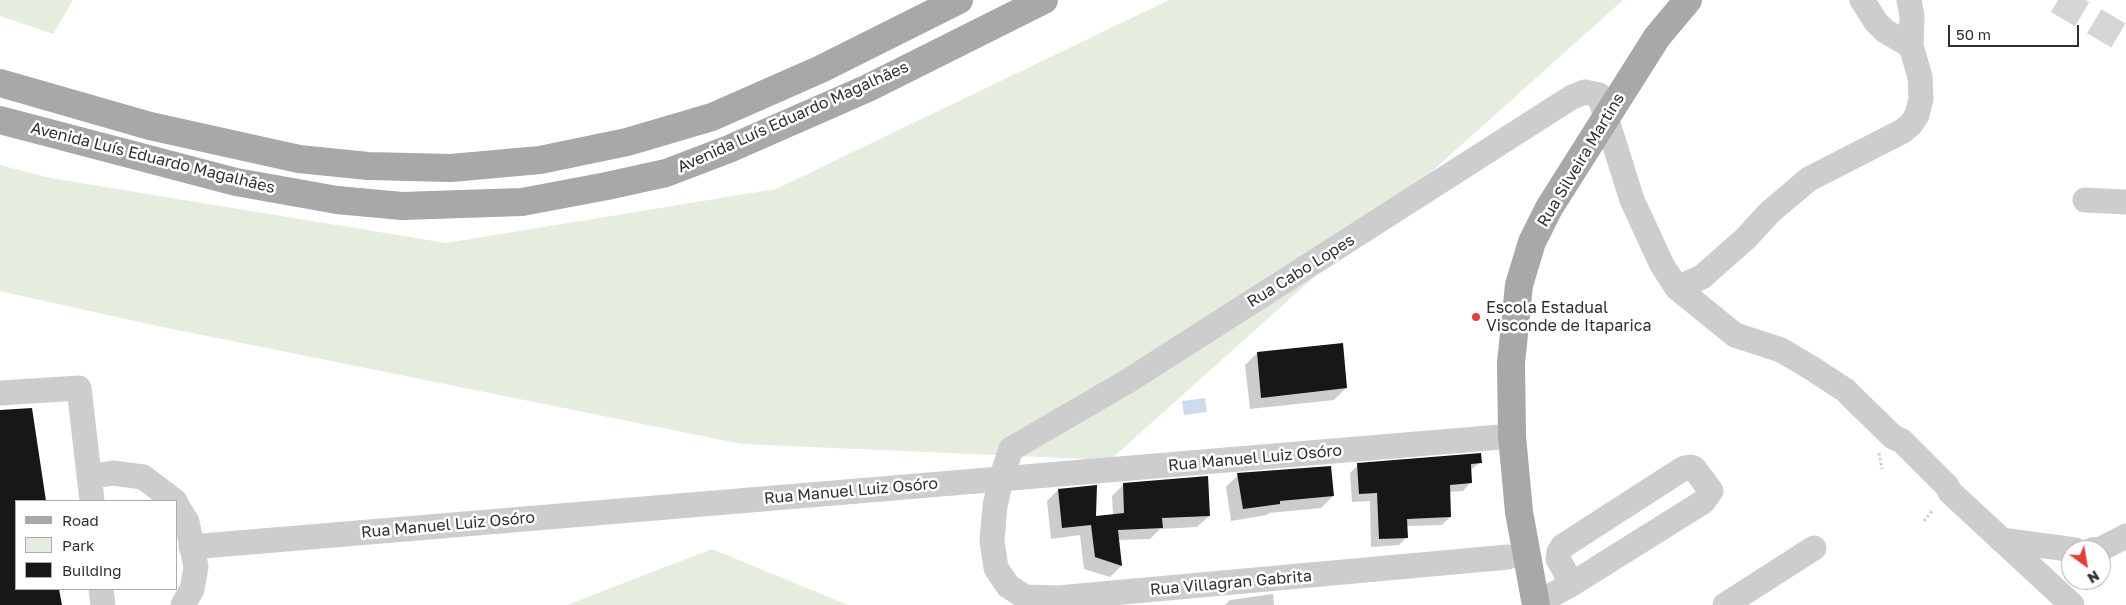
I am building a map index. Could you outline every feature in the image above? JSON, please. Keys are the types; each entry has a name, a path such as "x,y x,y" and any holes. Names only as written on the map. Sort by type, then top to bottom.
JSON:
{"main road":[{"name":"Avenida Luís Eduardo Magalhães","path":"0,83 150,126 299,159 368,166 451,168 540,160 627,142 712,117 821,69 959,0"},
{"name":"Avenida Luís Eduardo Magalhães","path":"0,120 236,182 337,200 402,206 454,206 522,202 666,173 729,149 868,88 1044,0"},
{"name":"Rua Silveira Martins","path":"1536,605 1519,512 1512,436 1511,363 1519,285 1532,242 1549,208 1656,37 1688,0"}],"street":[{"path":"1862,0 1876,22 1886,31 1911,46"},
{"path":"1677,288 1702,277 1746,238 1770,212 1809,179 1911,124 1918,115 1921,98 1920,77 1911,46 1912,16 1909,0"},
{"name":"Rua Cabo Lopes","path":"1001,479 1011,449 1128,381 1572,97 1585,92 1599,95 1606,116"},
{"path":"1606,116 1616,155 1632,200 1662,265 1677,288 1735,335 1781,350 1813,368 1845,390 1886,445 1897,446 1942,490 1950,492 2072,605"},
{"path":"2085,200 2126,202"},
{"path":"0,393 79,388 90,489 113,473 143,477 172,500"},
{"name":"Rua Manuel Luiz Osóro","path":"191,547 1512,436"},
{"path":"1536,605 1572,584 1706,500 1711,491 1694,468 1691,466 1684,468 1563,546 1559,552 1558,559 1572,584"},
{"name":"Rua Villagran Gabrita","path":"1001,479 995,506 992,541 996,568 1008,586 1025,596 1058,598 1206,595 1508,557"},
{"path":"178,507 187,522 196,567 192,589 183,605"},
{"path":"2111,544 2126,536"},
{"path":"2001,540 2061,548"},
{"path":"1725,605 1814,548"},
{"path":"101,590 103,605"}],"path":[{"path":"1882,469 1886,445"},
{"path":"1924,521 1932,511"}],"green space":[{"path":"0,0 73,0 53,34 0,16"},
{"path":"1169,0 1623,0 1110,460 742,444 148,324 0,291 0,165 50,178 446,243 776,189"},
{"path":"712,549 848,605 567,605"}],"water":[{"path":"1205,398 1207,412 1184,415 1182,401"}],"building":[{"path":"1343,343 1347,388 1261,398 1257,352"},
{"path":"32,408 46,500 15,500 15,590 59,590 62,605 0,605 0,410"},
{"path":"1481,453 1482,463 1471,464 1472,483 1450,485 1451,517 1407,519 1408,538 1379,539 1377,493 1359,494 1357,463"},
{"path":"1331,466 1334,496 1280,501 1280,504 1243,509 1237,473"},
{"path":"1208,476 1210,516 1162,518 1163,528 1118,530 1122,566 1095,557 1091,525 1062,528 1058,489 1097,485 1096,516 1124,513 1123,483"}],"tunnel":[{"path":"2058,0 2126,40"}],"place":[{"name":"Escola Estadual Visconde de Itaparica","path":"1476,317"}]}
